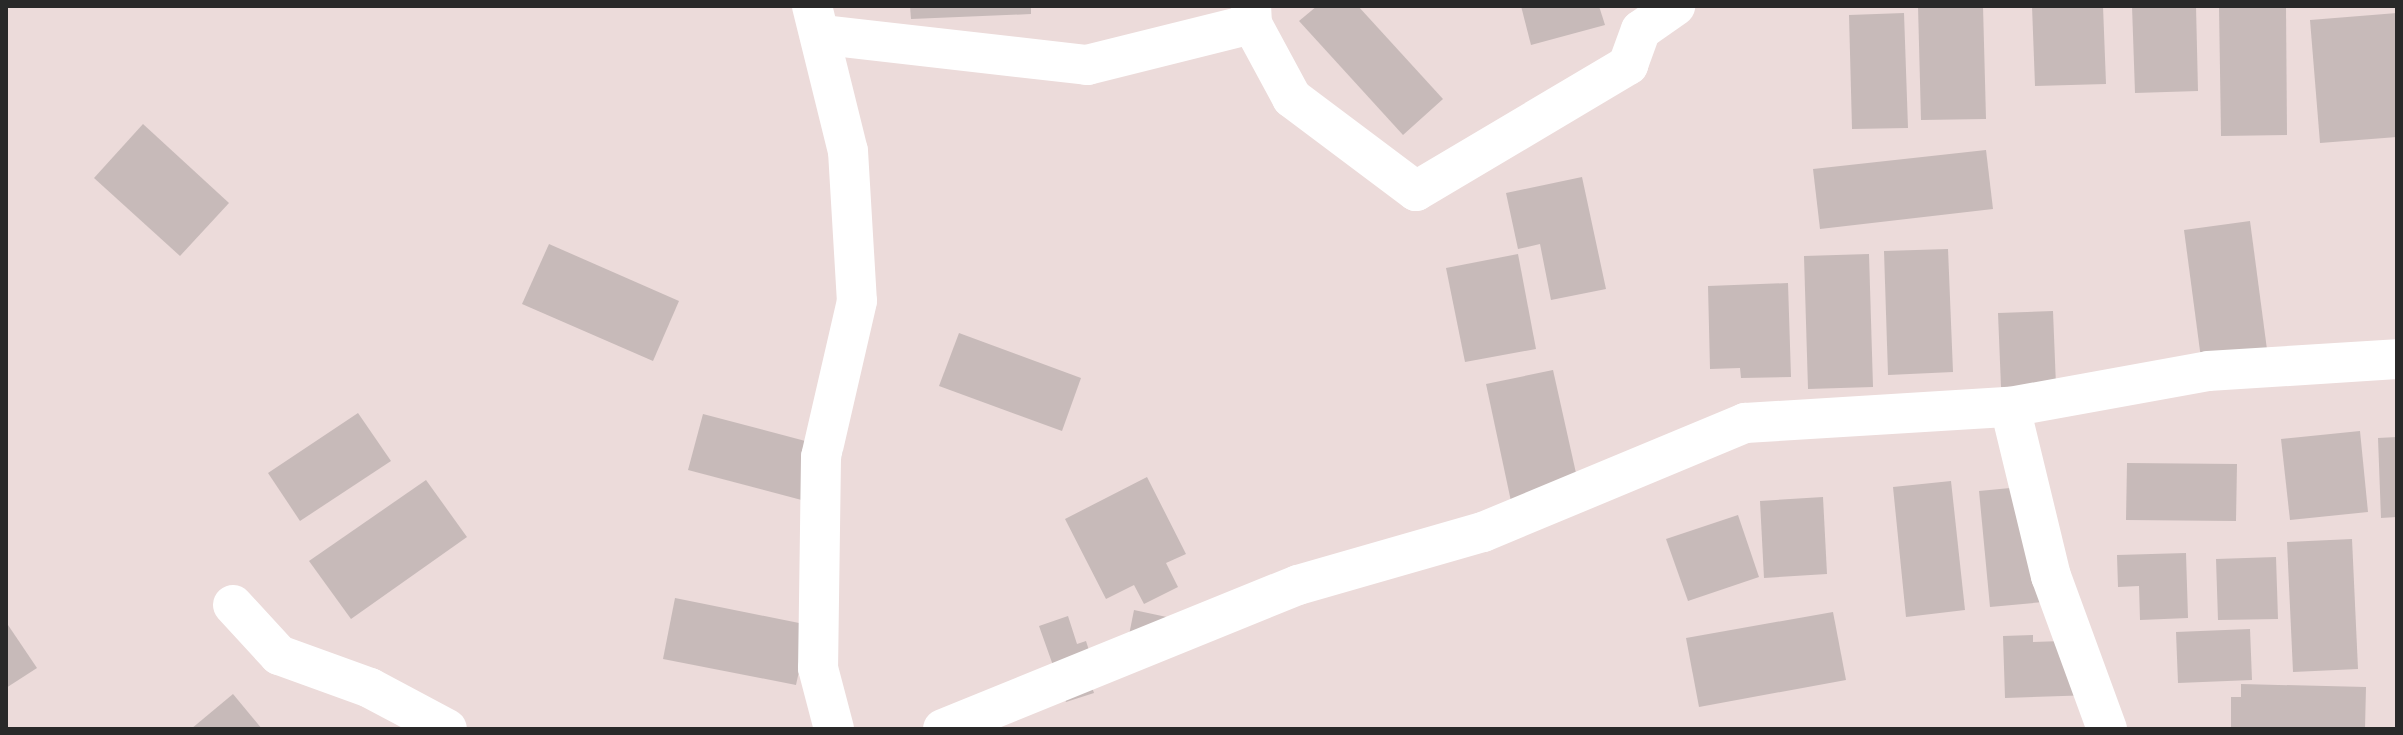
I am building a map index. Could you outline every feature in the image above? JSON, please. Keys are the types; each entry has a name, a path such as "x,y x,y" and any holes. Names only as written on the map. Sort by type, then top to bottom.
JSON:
{"street":[{"path":"834,729 818,668 821,457 857,301 848,151 818,20 1087,65 1251,15 1292,98 1416,191 1628,65 1641,30 1675,6"},
{"path":"943,729 1298,585 1483,532 1745,423 2010,407 2208,371 2397,359"},
{"path":"2010,407 2051,576 2107,729"},
{"path":"233,605 279,655 370,688 447,729"}],"building":[{"path":"910,6 1031,6 1031,14 911,19"},
{"path":"1317,6 1358,6 1443,99 1403,135 1299,21"},
{"path":"1521,6 1599,6 1605,25 1531,45"},
{"path":"1918,6 1983,6 1986,119 1921,120"},
{"path":"2032,6 2103,6 2106,84 2035,86"},
{"path":"2132,6 2196,6 2198,91 2135,93"},
{"path":"2219,6 2286,6 2287,135 2221,136"},
{"path":"1904,13 1908,128 1852,129 1849,15"},
{"path":"2397,13 2397,137 2320,143 2310,20"},
{"path":"143,124 229,203 180,256 94,178"},
{"path":"1986,150 1993,209 1820,229 1813,169"},
{"path":"1582,177 1606,289 1551,300 1540,244 1518,249 1506,193"},
{"path":"2250,221 2268,357 2202,366 2184,230"},
{"path":"549,244 679,301 653,361 522,304"},
{"path":"1948,249 1953,372 1888,375 1884,251"},
{"path":"1518,254 1536,349 1465,362 1446,268"},
{"path":"1869,254 1873,387 1808,389 1804,256"},
{"path":"1788,283 1791,377 1741,378 1740,368 1710,369 1708,286"},
{"path":"2053,311 2056,386 2001,387 1998,313"},
{"path":"959,333 1081,378 1062,431 939,386"},
{"path":"1553,370 1580,491 1512,506 1486,384"},
{"path":"358,413 391,461 300,521 268,473"},
{"path":"703,414 843,451 828,507 688,470"},
{"path":"2360,431 2368,512 2290,520 2281,439"},
{"path":"2397,437 2397,517 2381,518 2378,438"},
{"path":"2127,463 2237,464 2236,521 2126,520"},
{"path":"1147,477 1186,554 1166,563 1178,587 1144,604 1134,585 1106,599 1065,519"},
{"path":"426,480 467,537 351,619 309,561"},
{"path":"1951,481 1965,610 1906,617 1893,487"},
{"path":"2043,485 2054,601 1990,607 1979,491"},
{"path":"1823,497 1827,574 1764,578 1760,501"},
{"path":"1738,515 1759,577 1688,601 1666,539"},
{"path":"2352,539 2358,669 2293,672 2287,542"},
{"path":"2186,553 2188,618 2140,620 2139,586 2118,587 2117,555"},
{"path":"2276,557 2278,619 2218,620 2216,559"},
{"path":"675,598 809,625 796,685 663,659"},
{"path":"1134,610 1176,619 1129,635"},
{"path":"1833,612 1846,680 1699,707 1686,638"},
{"path":"1068,616 1077,644 1086,641 1094,666 1086,669 1094,693 1066,702 1039,626"},
{"path":"6,622 37,668 6,688"},
{"path":"2250,629 2252,680 2178,683 2176,632"},
{"path":"2033,635 2033,642 2092,640 2093,695 2005,698 2003,636"},
{"path":"2241,684 2366,687 2365,729 2231,729 2231,697 2241,697"},
{"path":"233,694 262,729 191,729"}]}
